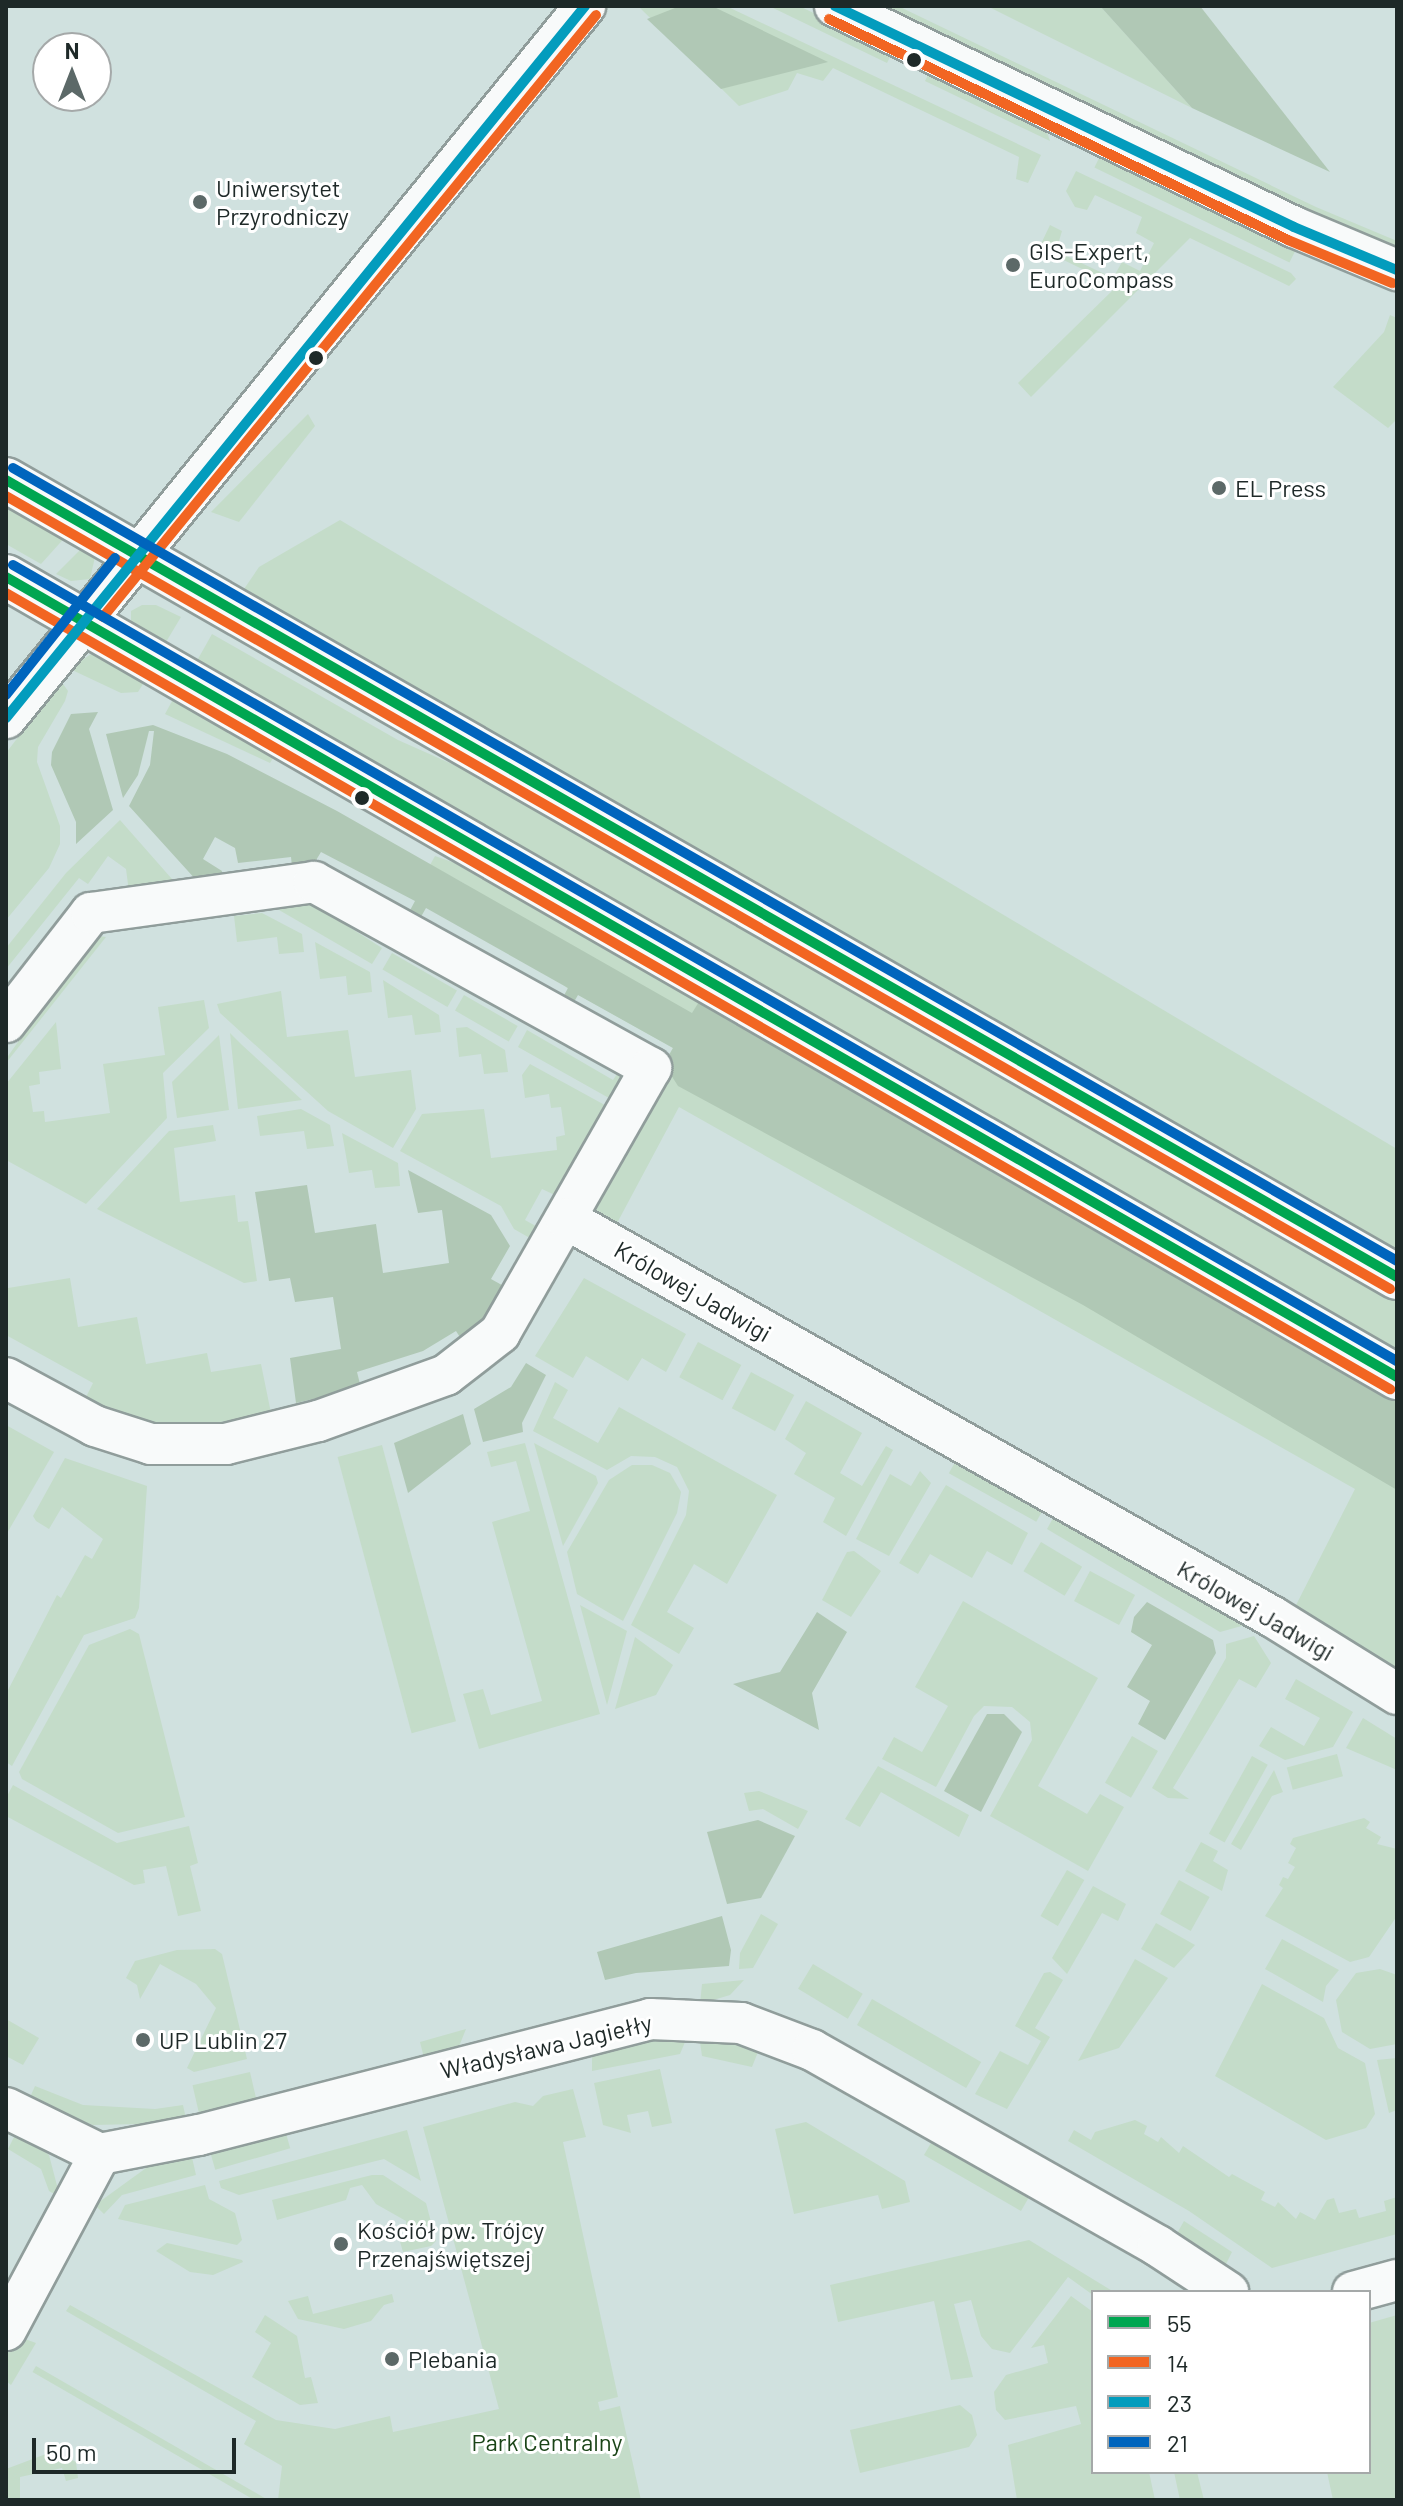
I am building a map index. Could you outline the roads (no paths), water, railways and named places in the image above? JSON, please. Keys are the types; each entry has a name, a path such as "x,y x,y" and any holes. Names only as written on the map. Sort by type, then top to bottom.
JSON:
{"main road":[{"path":"6,480 1397,1277"},
{"path":"6,577 1397,1377"}],"street":[{"path":"6,718 585,6"},
{"path":"835,6 1294,227 1397,270"},
{"path":"6,1022 91,913 314,882 651,1068 500,1333 446,1375 318,1421 226,1444 151,1444 95,1426 6,1378"},
{"name":"Królowej Jadwigi","path":"566,1219 1273,1617 1397,1694"},
{"name":"Władysława Jagiełły","path":"100,2154 199,2135 650,2019 741,2023 812,2050 1158,2246 1225,2290"},
{"path":"6,2108 100,2154 6,2330"},
{"path":"1360,2290 1397,2280"}],"place":[{"name":"Uniwersytet Przyrodniczy","path":"200,202"},
{"name":"GIS-Expert, EuroCompass","path":"1013,265"},
{"name":"EL Press","path":"1219,488"},
{"name":"UP Lublin 27","path":"143,2040"},
{"name":"Kościół pw. Trójcy Przenajświętszej","path":"341,2244"},
{"name":"Plebania","path":"392,2359"}],"park label":[{"name":"Park Centralny","path":"547,2442"}]}
